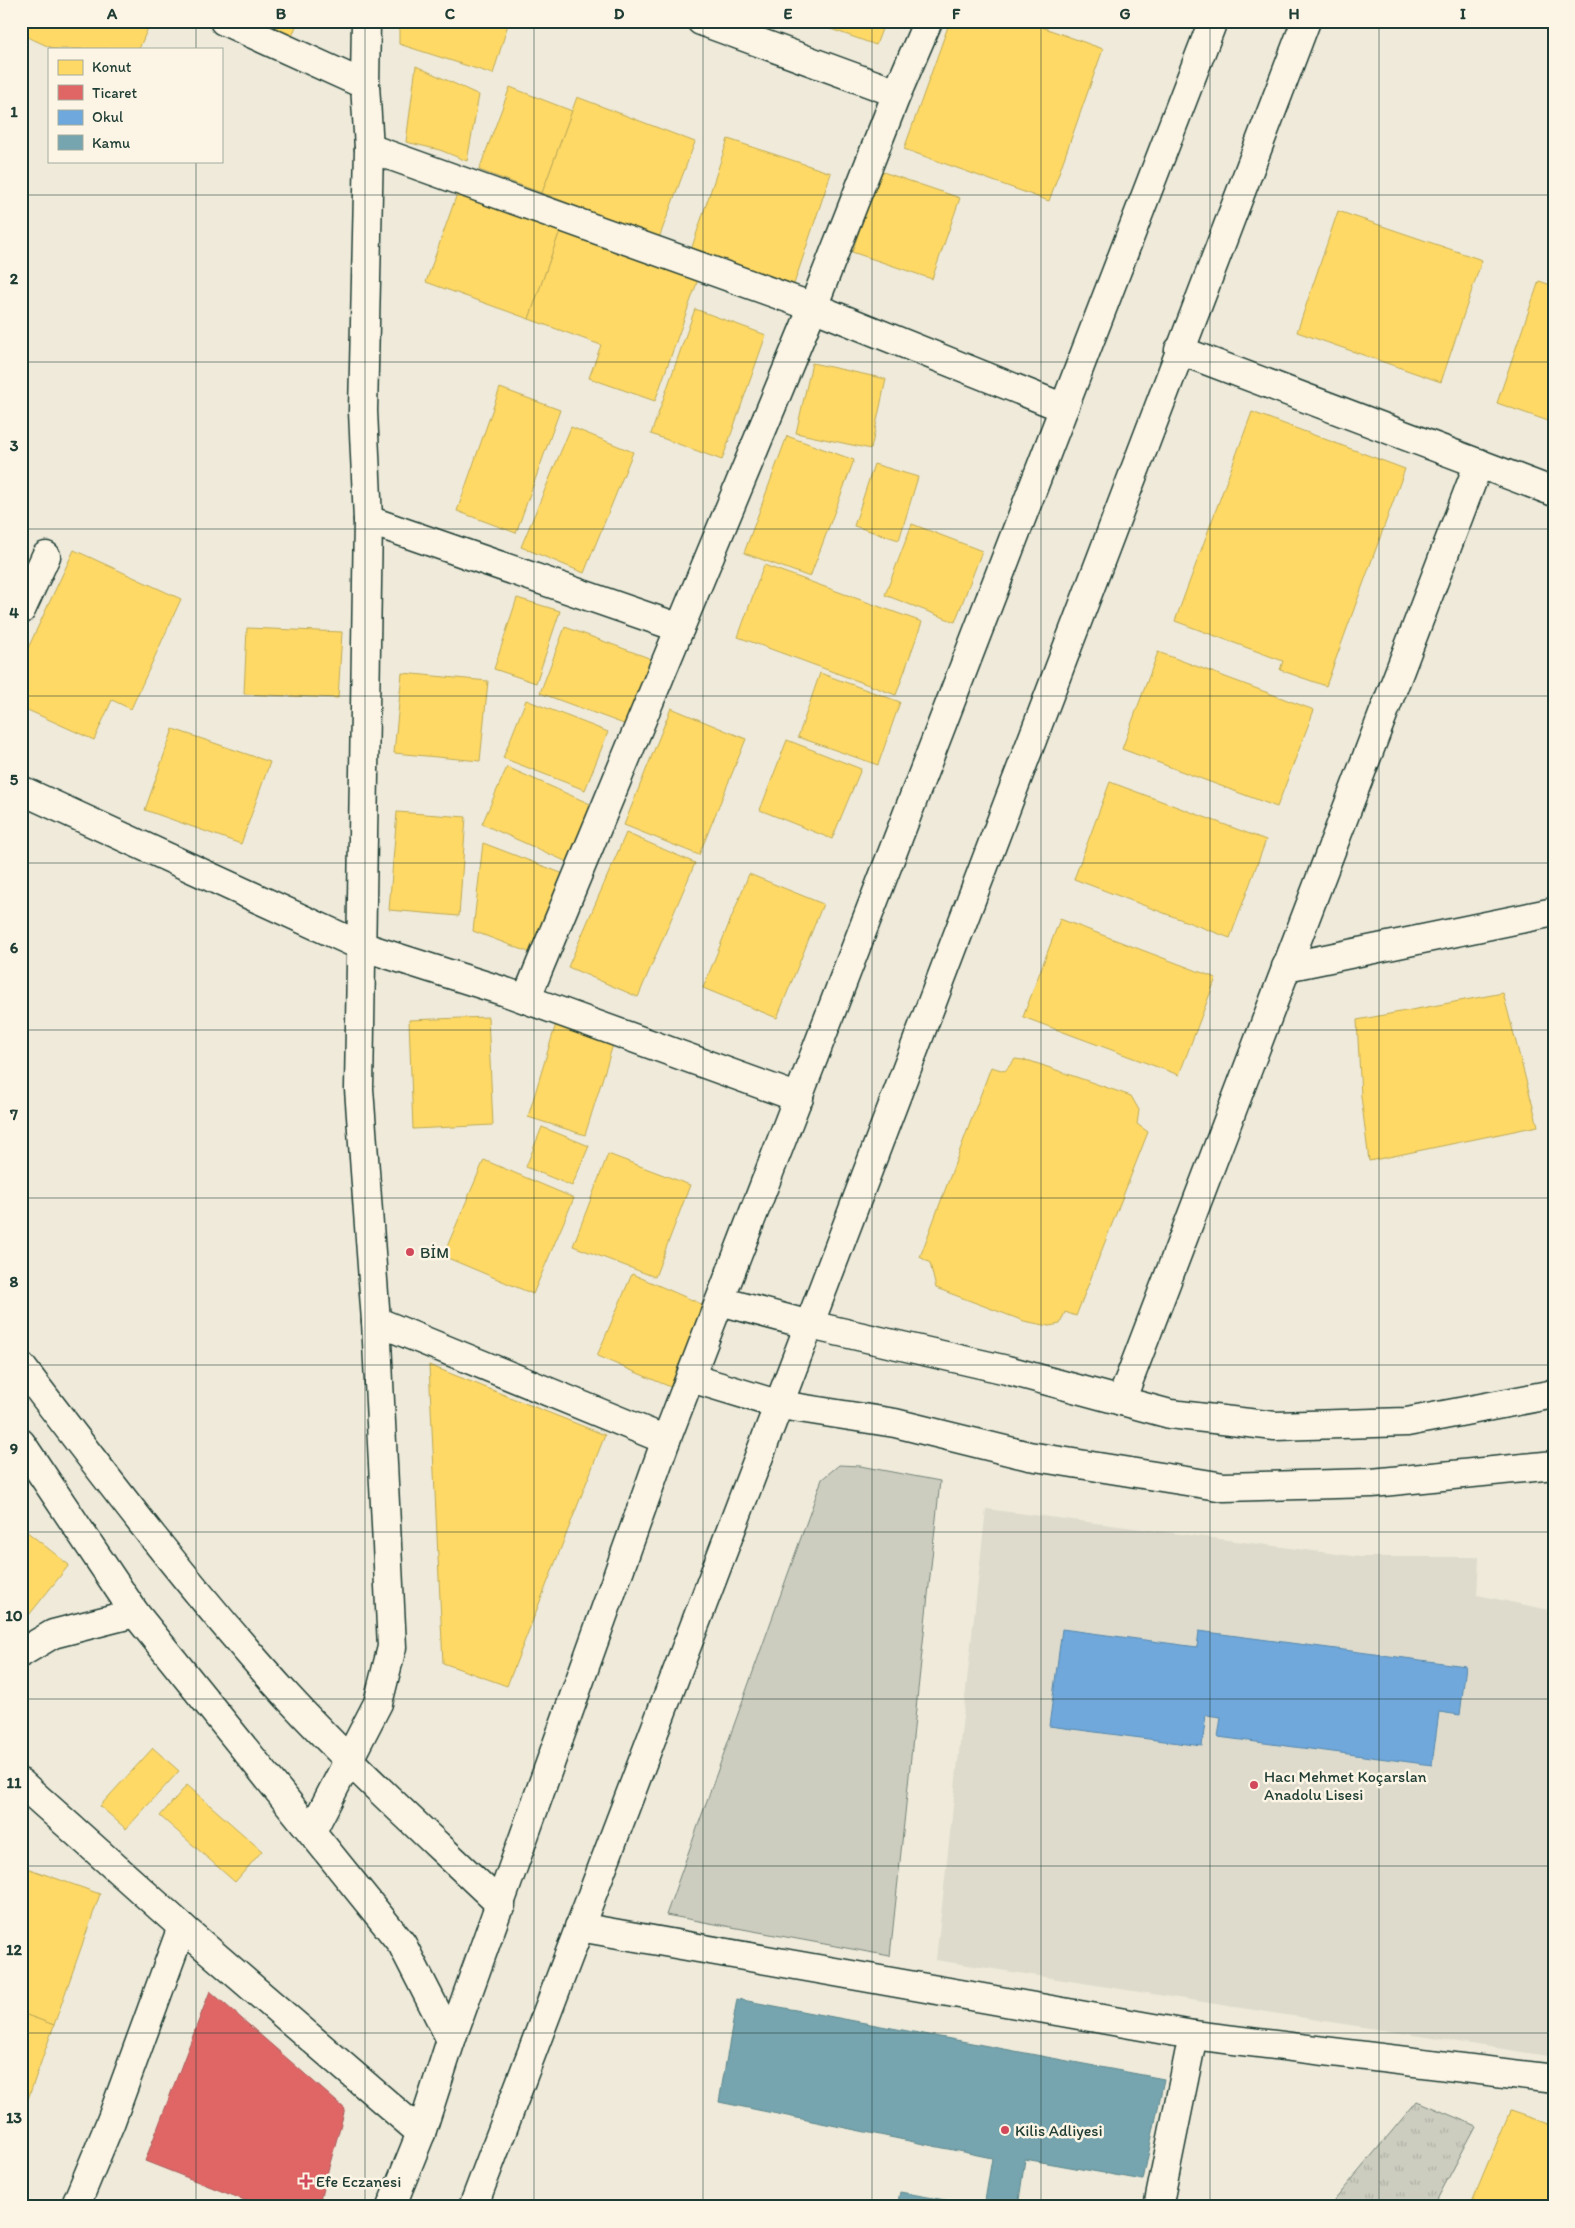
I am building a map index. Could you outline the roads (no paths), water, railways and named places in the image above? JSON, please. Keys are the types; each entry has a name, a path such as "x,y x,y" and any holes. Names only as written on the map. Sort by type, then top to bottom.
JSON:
{"street":[{"path":"224,21 365,84"},
{"path":"312,1831 378,1703 392,1647 376,1321 359,1089 368,520 363,411 369,148 365,84 366,21"},
{"path":"701,21 897,93"},
{"path":"526,999 813,307 897,93 928,21"},
{"path":"391,2207 421,2133 451,2040 501,1905 666,1440 1213,21"},
{"path":"473,2207 780,1405 1179,350 1306,21"},
{"path":"369,148 813,307 1064,408"},
{"path":"1179,350 1554,492"},
{"path":"1121,1401 1479,464"},
{"path":"368,520 680,628"},
{"path":"21,610 46,556"},
{"path":"21,790 360,946 526,999 799,1098"},
{"path":"1286,967 1554,912"},
{"path":"720,1301 810,1325 1007,1370 1170,1414 1275,1426 1407,1422 1554,1394"},
{"path":"376,1321 666,1440"},
{"path":"21,1366 145,1529 287,1696 348,1759 501,1905"},
{"path":"691,1378 780,1405 895,1423 1028,1456 1224,1487 1372,1483 1554,1465"},
{"path":"21,1443 135,1613 402,1944 451,2040"},
{"path":"21,1653 53,1634 135,1613"},
{"path":"21,1783 182,1927 421,2133"},
{"path":"75,2207 111,2121 182,1927"},
{"path":"579,1927 1193,2035 1554,2080"},
{"path":"1158,2207 1193,2035"}],"place":[{"name":"BİM","path":"410,1252"},
{"name":"Hacı Mehmet Koçarslan Anadolu Lisesi","path":"1254,1785"},
{"name":"Kilis Adliyesi","path":"1005,2130"},
{"name":"Efe Eczanesi","path":"306,2181"}]}
